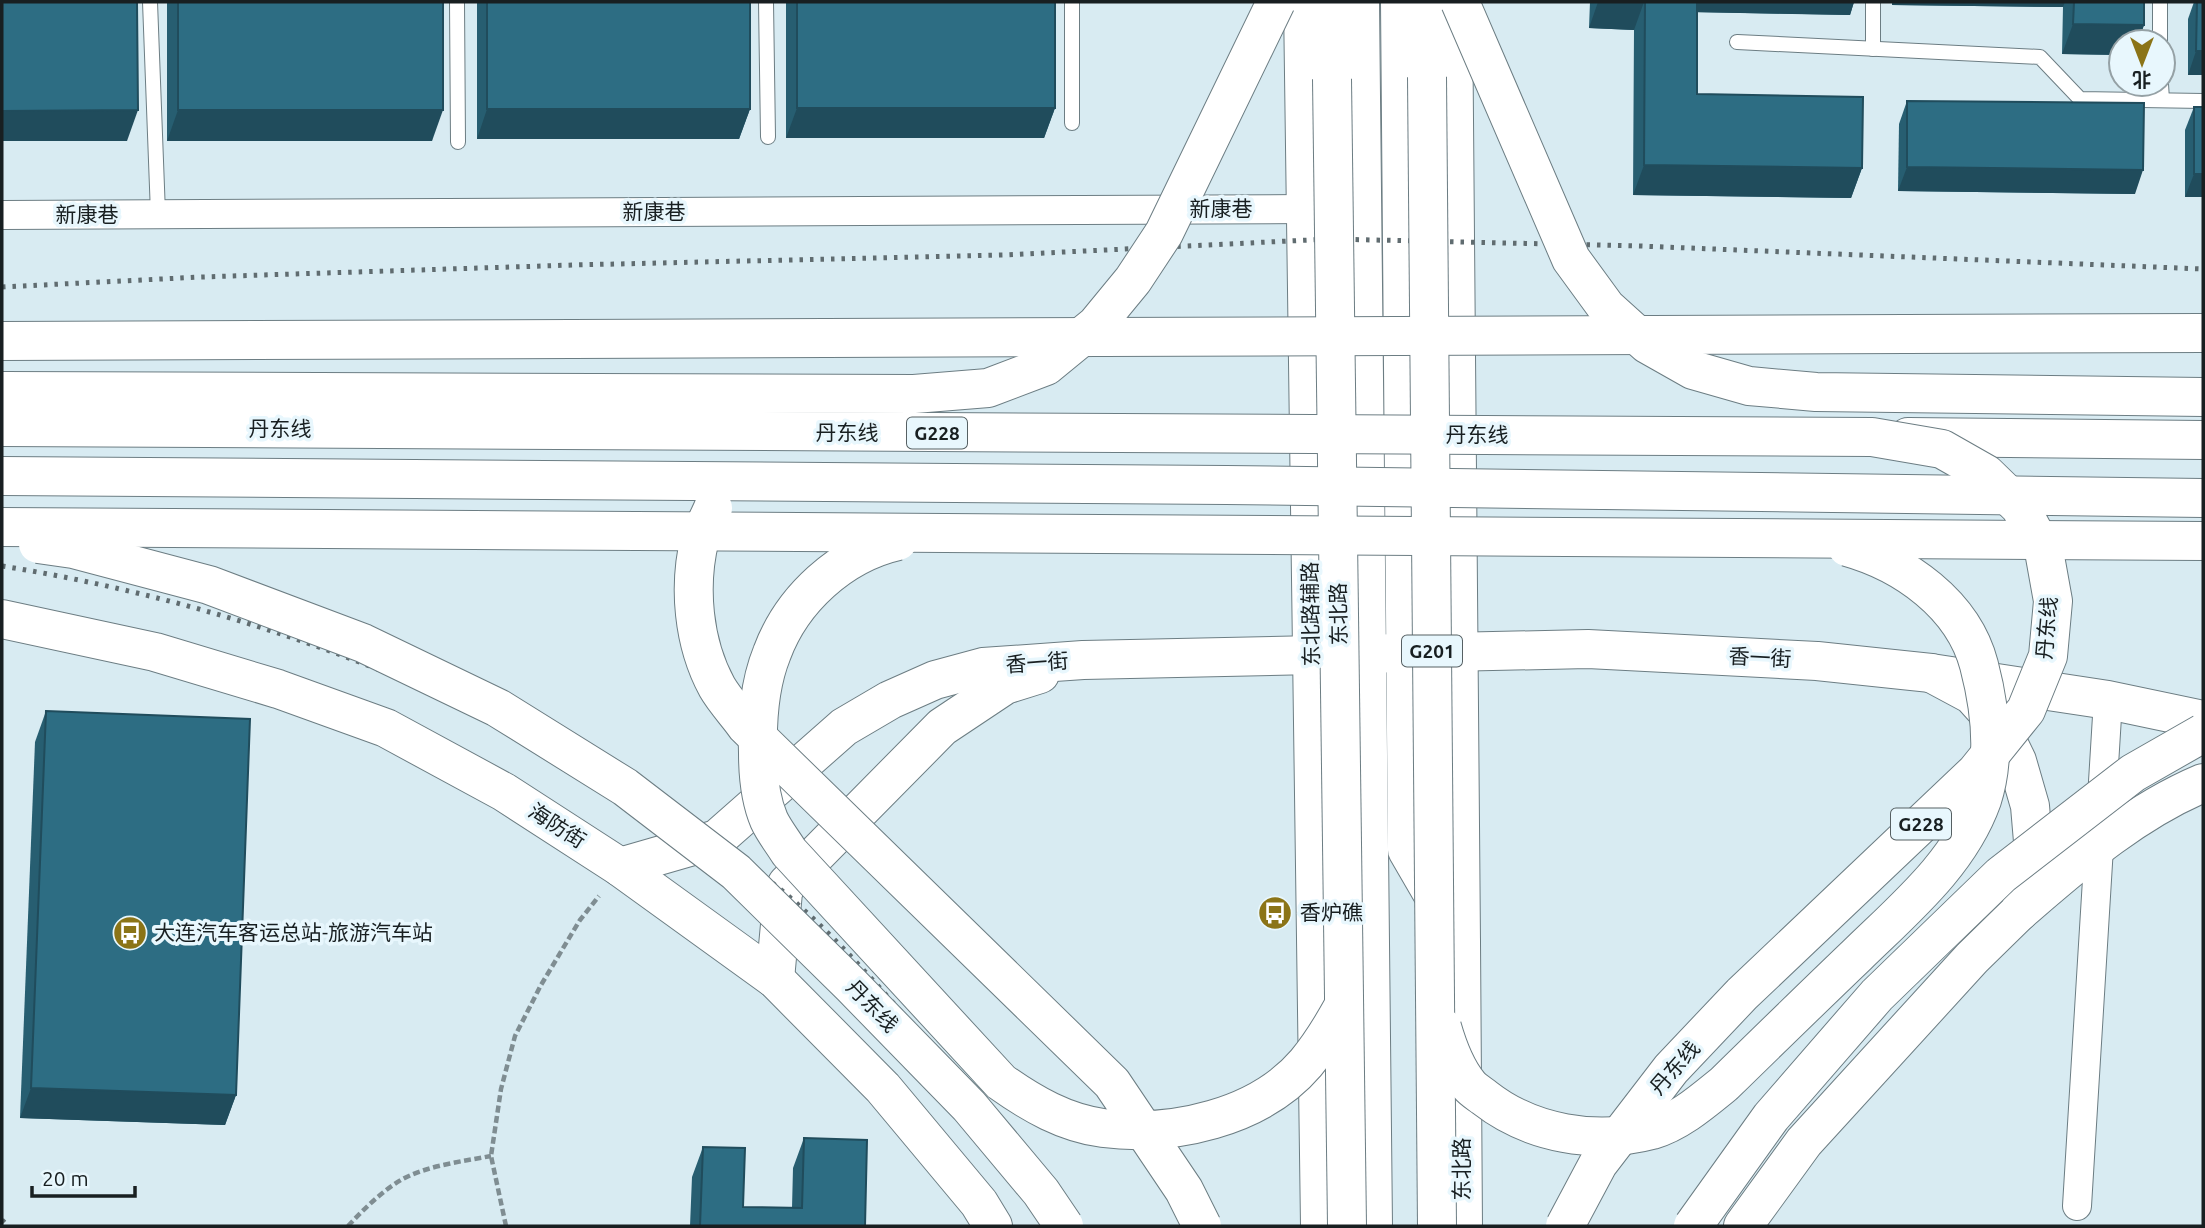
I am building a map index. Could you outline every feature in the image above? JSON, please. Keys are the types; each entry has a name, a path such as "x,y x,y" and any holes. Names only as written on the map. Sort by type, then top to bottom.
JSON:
{"main road":[{"path":"2,391 914,394 988,388 1046,366 1096,325 1133,280 1164,233 1276,2"},
{"name":"东北路辅路","path":"1303,2 1320,1226"},
{"name":"东北路","path":"1331,2 1347,1226"},
{"name":"东北路","path":"1360,2 1373,1226"},
{"path":"1400,2 1407,850 1461,943"},
{"name":"东北路","path":"1426,2 1437,1226"},
{"path":"1453,2 1461,943"},
{"path":"1460,2 1571,260 1606,307 1647,344 1693,370 1749,386 1816,392 2203,397"},
{"path":"1401,80 1453,80"},
{"path":"1306,209 1360,82"},
{"path":"2,341 2203,333"},
{"name":"丹东线","path":"2,427 1872,437 1942,449 1986,474 2020,506 2044,551 2053,601 2048,656 2026,710 1976,772 1742,994 1671,1069 1598,1164 1565,1226"},
{"path":"840,433 789,446 757,463 732,484 714,505 700,537 695,573 695,616 702,652 718,688 746,726 1112,1083 1184,1190 1202,1226"},
{"path":"1872,437 2203,440"},
{"path":"2,476 1226,485 2203,498"},
{"path":"2,527 2203,541"},
{"path":"934,533 888,543 849,559 817,585 791,616 772,652 761,690 757,732 758,780 769,821 789,852 1001,1082 1034,1105 1071,1120 1102,1128 1151,1130 1194,1124 1238,1111 1276,1090 1305,1065 1327,1035 1344,1004"},
{"path":"1436,1006 1449,1052 1469,1086 1500,1110 1536,1126 1574,1134 1611,1137 1654,1129 1691,1110 1724,1084 1930,883 1962,844 1982,799 1991,747 1987,697 1976,652 1953,613 1920,581 1875,555 1814,538"},
{"name":"丹东线","path":"2,539 73,549 209,585 363,643 498,708 625,787 736,873 851,985 969,1106 1041,1192 1064,1226"},
{"name":"海防街","path":"2,619 155,652 278,690 386,728 504,792 620,867 775,979 883,1088 979,1203 993,1226"},
{"name":"香一街","path":"620,867 717,839 844,727 890,700 935,680 984,667 1083,660 1588,649 1817,661 1931,673 2108,700 2203,720"},
{"name":"香一街","path":"775,979 783,892 787,884 942,727 1005,685 1083,660"},
{"path":"1931,673 1972,695 2000,726 2017,761 2031,806 2035,853 2031,884 2019,912"},
{"path":"1693,1226 1771,1117 1868,1005 1991,884 2133,773 2203,733"},
{"path":"1743,1226 1804,1142 1972,958 2019,912 2099,843 2171,796 2203,783"},
{"name":"东北路","path":"1461,943 1463,1226"}],"street":[{"name":"新康巷","path":"2,215 1306,209"},
{"path":"2077,1206 2108,700"}],"lane":[{"path":"150,2 158,214"},
{"path":"457,2 458,142"},
{"path":"766,2 768,136"},
{"path":"1072,2 1072,123"},
{"path":"1873,2 1873,49"},
{"path":"2160,2 2161,28"},
{"path":"1737,42 2040,57 2080,99 2203,101"}],"path":[{"path":"506,1226 491,1156 501,1089 515,1036 541,985 580,920 620,867"},
{"path":"348,1226 365,1208 403,1179 442,1166 491,1156"}],"building":[{"path":"2,2 137,2 138,110 2,111"},
{"path":"178,2 443,2 443,110 178,110"},
{"path":"487,2 750,2 750,109 487,109"},
{"path":"797,2 1055,2 1055,108 797,108"},
{"path":"1645,2 1697,2 1697,94 1863,97 1862,168 1644,165"},
{"path":"2074,2 2144,2 2144,25 2073,24"},
{"path":"2197,2 2203,2 2203,51 2196,51"},
{"path":"1907,101 2144,103 2143,170 1907,167"},
{"path":"2194,107 2203,107 2203,174 2194,174"},
{"name":"大连汽车客运总站-旅游汽车站","path":"46,711 250,719 236,1095 31,1088"},
{"path":"804,1138 867,1140 865,1226 700,1226 703,1147 745,1148 743,1207 802,1208"}],"railway":[{"path":"2,287 201,277 573,265 1003,255 1330,239 1640,246 2203,269"},
{"path":"2,566 70,578 204,610 270,630 400,678 463,706 570,760 735,857 802,908 879,987 991,1120 1065,1226"},
{"path":"2,1220 8,1226"}],"place":[{"name":"香炉礁","path":"1275,913"},
{"name":"大连汽车客运总站-旅游汽车站","path":"130,933"}]}
